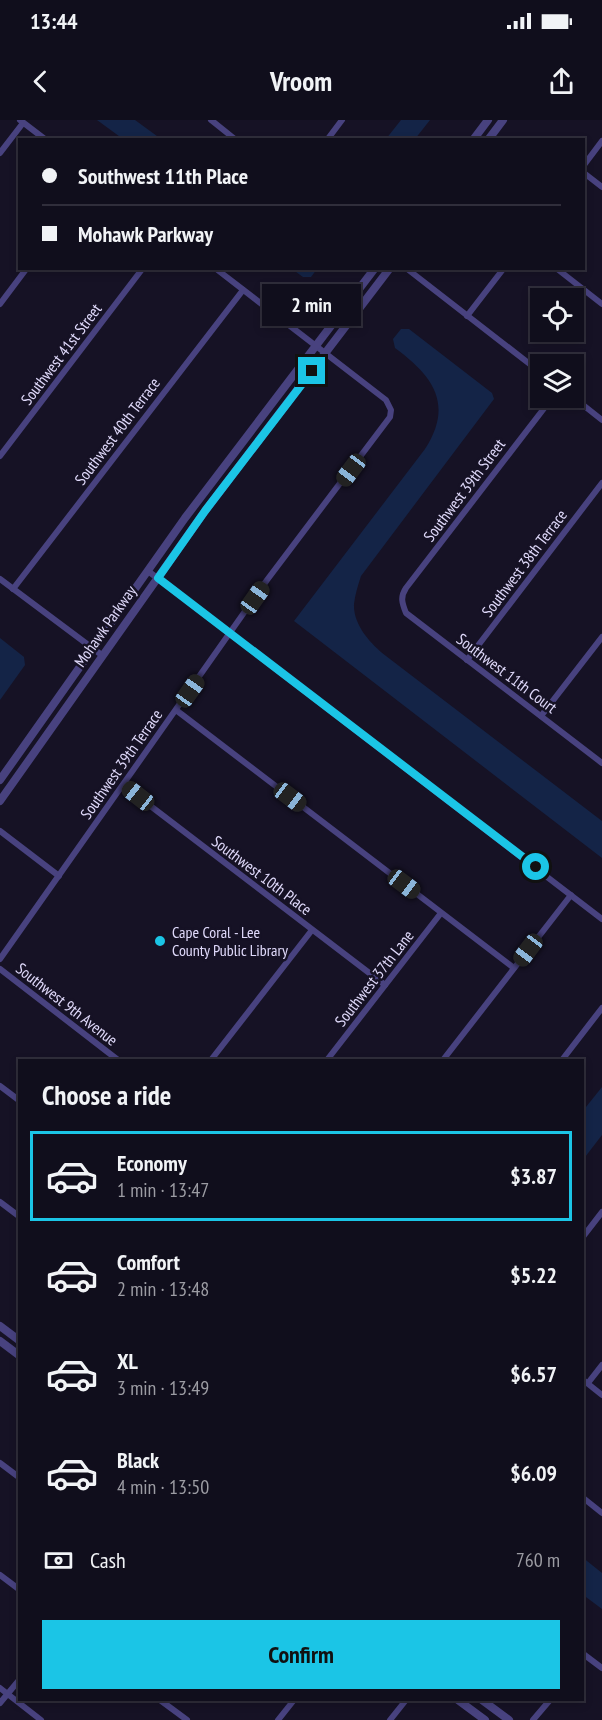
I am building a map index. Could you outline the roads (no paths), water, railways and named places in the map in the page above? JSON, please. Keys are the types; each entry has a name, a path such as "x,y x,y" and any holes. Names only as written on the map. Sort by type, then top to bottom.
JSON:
{"street":[{"path":"211,120 234,138"},
{"path":"328,138 342,120"},
{"path":"474,138 488,120"},
{"path":"490,138 503,120"},
{"path":"0,153 22,121 43,138"},
{"path":"585,164 602,141"},
{"path":"585,174 602,187"},
{"path":"0,304 26,270"},
{"name":"Southwest 41st Street","path":"0,456 141,270"},
{"path":"218,270 326,353"},
{"name":"Mohawk Parkway","path":"0,780 208,487 373,270"},
{"name":"Mohawk Parkway","path":"0,801 205,511 388,270"},
{"path":"409,270 530,364"},
{"path":"467,316 502,270"},
{"path":"559,270 602,304"},
{"name":"Southwest 40th Terrace","path":"14,589 243,290"},
{"name":"Southwest 39th Terrace","path":"0,959 267,580 390,417 391,410 386,400 326,353"},
{"path":"584,406 602,420"},
{"name":"Southwest 39th Street","path":"402,602 406,588 544,408"},
{"name":"Southwest 38th Terrace","path":"467,660 602,483"},
{"path":"148,571 602,919"},
{"path":"0,579 103,656"},
{"name":"Southwest 11th Court","path":"402,602 406,613 602,763"},
{"path":"541,716 601,642"},
{"path":"176,710 514,968"},
{"name":"Southwest 10th Place","path":"123,785 385,985"},
{"path":"0,831 59,876"},
{"path":"444,1059 571,895"},
{"name":"Southwest 37th Lane","path":"328,1059 441,913"},
{"path":"212,1059 312,930"},
{"name":"Southwest 9th Avenue","path":"0,969 117,1059"},
{"path":"563,1059 602,1008"},
{"path":"0,1086 18,1100"},
{"path":"0,1202 18,1216"},
{"path":"584,1235 602,1212"},
{"path":"0,1326 18,1340"},
{"path":"0,1341 18,1354"},
{"path":"602,1365 585,1381 602,1395"},
{"path":"0,1462 18,1476"},
{"path":"584,1499 602,1513"},
{"path":"0,1575 18,1588"},
{"path":"584,1656 602,1668"},
{"path":"0,1703 18,1681"},
{"path":"0,1688 41,1720"},
{"path":"161,1701 187,1720"},
{"path":"278,1720 293,1701"},
{"path":"390,1720 405,1701"},
{"path":"459,1701 484,1720"},
{"path":"483,1701 509,1720"},
{"path":"534,1720 549,1701"}],"water":[{"path":"97,120 135,120 160,138 122,138"},
{"path":"401,120 430,120 416,138 387,138"},
{"path":"293,270 316,270 311,277 303,277"},
{"path":"401,329 409,329 492,393 494,399 361,576 354,604 356,619 369,640 386,656 602,821 602,858 294,621 425,449 434,433 438,418 435,392 420,369 395,348 393,339"},
{"path":"0,638 24,657 25,665 0,700"},
{"path":"602,1087 602,1135 584,1158 584,1110"},
{"path":"584,1559 602,1573 602,1609 584,1596"}],"place":[{"name":"Cape Coral - Lee County Public Library","path":"160,941"}]}
